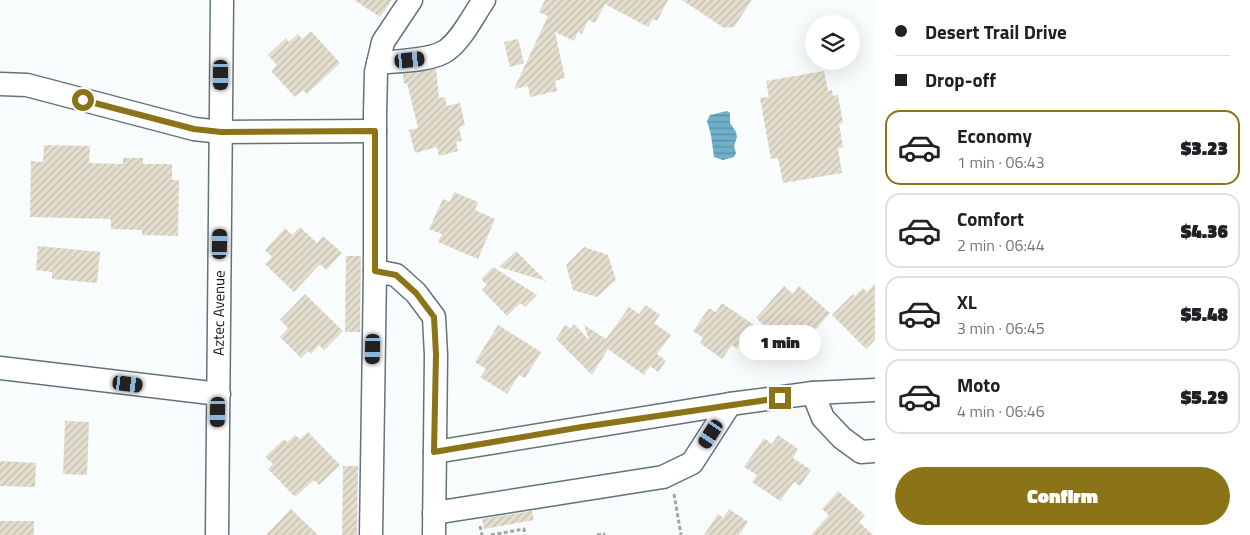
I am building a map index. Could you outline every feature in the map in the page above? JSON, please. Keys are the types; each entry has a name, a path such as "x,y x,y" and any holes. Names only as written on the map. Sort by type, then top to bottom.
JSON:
{"street":[{"name":"Aztec Avenue","path":"217,535 222,0"},
{"path":"371,535 376,72 383,42 411,0"},
{"path":"378,63 425,58 446,51 484,0"},
{"path":"0,84 28,85 194,129 221,132 375,131"},
{"path":"375,271 396,275 416,293 434,317 436,354 434,535"},
{"path":"0,368 219,394"},
{"path":"434,452 730,404 812,394 875,390"},
{"path":"812,394 823,418 842,438 861,452 875,451"},
{"path":"434,513 663,477 692,463 730,404"}],"path":[{"path":"671,473 681,535"},
{"path":"491,535 524,529 526,535"},
{"path":"597,535 604,535"}],"water":[{"path":"727,111 730,113 730,123 736,132 737,137 734,146 736,153 734,157 723,160 714,157 707,121 710,115"}],"building":[{"path":"354,0 392,0 380,17"},
{"path":"545,0 668,0 657,21 653,19 648,27 605,4 595,23 588,20 582,34 578,32 574,41 555,32 565,78 555,81 557,91 530,97 528,86 514,89 548,16 539,12"},
{"path":"682,0 752,0 734,27 724,28"},
{"path":"311,31 340,63 307,94 303,90 295,97 271,71 277,65 268,55 286,38 289,42 298,34 302,39"},
{"path":"518,39 524,63 510,67 504,42"},
{"path":"436,69 439,98 445,97 447,106 460,103 465,125 459,128 462,141 456,142 458,151 439,156 437,147 415,153 409,130 418,128 407,83 404,84 403,74"},
{"path":"824,71 828,91 832,90 833,96 838,95 843,123 839,124 843,147 838,148 842,173 783,183 778,158 771,159 760,98 769,97 766,81"},
{"path":"44,145 90,146 89,163 123,164 123,158 143,158 143,164 172,164 172,180 179,180 178,236 142,235 142,230 111,229 111,219 30,217 31,161 43,162"},
{"path":"454,192 478,202 475,210 495,219 478,259 438,242 442,234 429,229 443,199 450,202"},
{"path":"300,227 317,243 323,236 342,253 326,270 320,264 294,292 265,264 272,257 265,250 285,228 292,235"},
{"path":"38,246 100,252 97,283 52,279 52,272 36,270"},
{"path":"584,247 608,255 616,280 597,297 573,290 566,265"},
{"path":"516,251 546,281 499,267"},
{"path":"346,256 361,256 360,332 345,332"},
{"path":"493,267 537,295 525,307 520,303 507,316 482,290 487,285 481,279"},
{"path":"875,283 875,340 866,349 832,315 853,294 855,296 863,288 867,292"},
{"path":"784,286 793,294 799,286 830,313 795,353 756,318"},
{"path":"305,294 343,331 324,350 319,345 311,354 308,351 301,358 280,337 288,328 280,320"},
{"path":"722,303 754,325 737,349 732,345 722,359 700,343 703,338 693,331 709,308 716,312"},
{"path":"646,305 660,315 654,323 671,335 657,354 666,361 658,372 650,366 644,375 608,349 592,375 556,339 565,325 571,329 574,324 589,340 584,325 606,339 629,307 639,314"},
{"path":"498,325 541,352 525,378 519,375 507,394 480,377 486,369 475,362"},
{"path":"65,421 89,422 87,475 63,474"},
{"path":"308,432 340,465 319,485 314,480 295,497 268,469 273,464 265,457 284,439 287,442 295,435 300,439"},
{"path":"778,435 798,449 793,458 811,470 800,486 794,482 780,501 752,482 757,475 744,467 764,438 772,444"},
{"path":"0,461 36,463 35,487 0,486"},
{"path":"343,466 358,466 357,535 342,535"},
{"path":"838,491 865,515 859,522 873,535 811,535 829,515 822,509"},
{"path":"291,509 318,535 266,535"},
{"path":"729,509 748,522 739,535 704,535 718,514 723,518"},
{"path":"532,511 534,520 484,529 482,519"},
{"path":"0,521 34,521 34,535 0,535"}],"route":[{"path":"83,100 194,129 221,132 375,131 375,271 396,275 416,293 434,317 436,354 434,452 582,427 780,398"}]}
